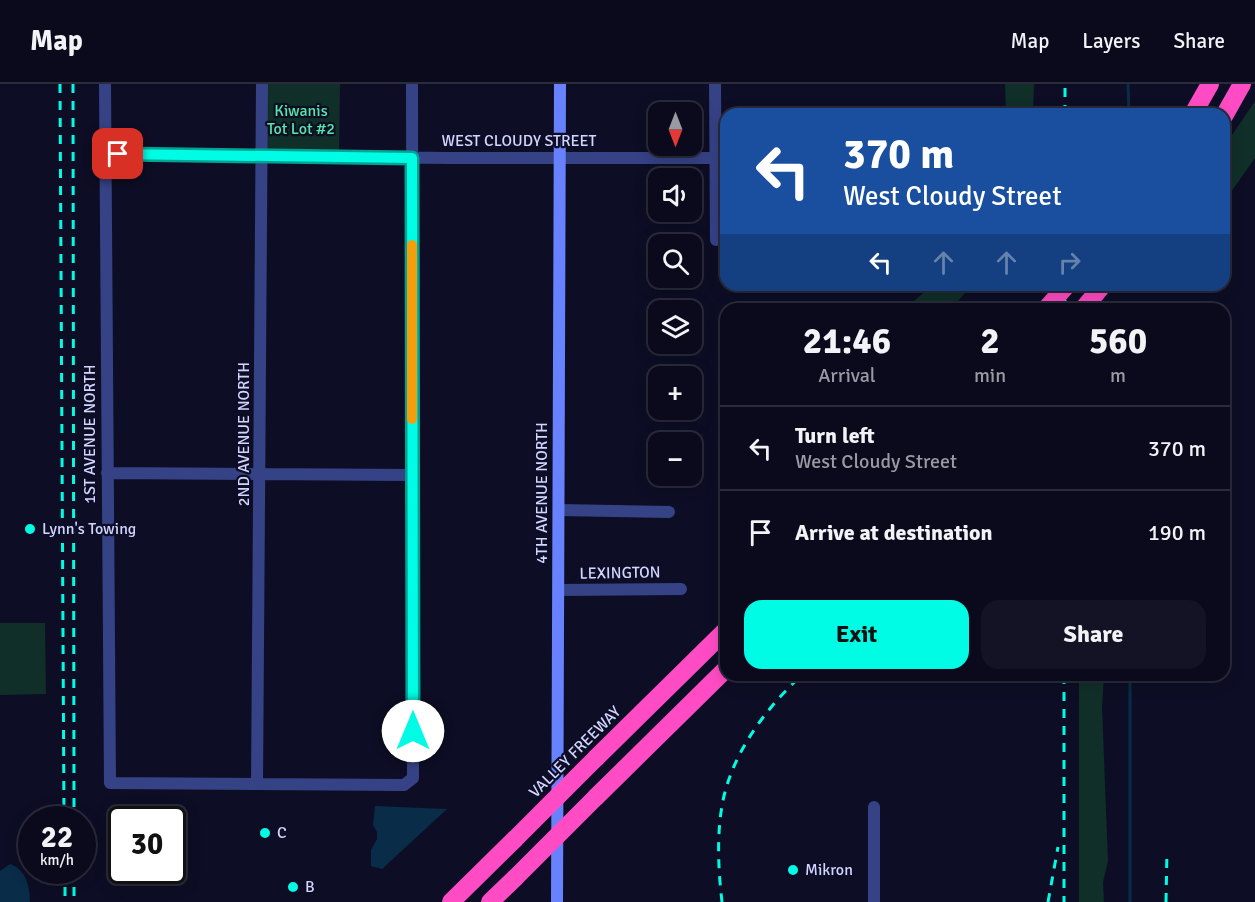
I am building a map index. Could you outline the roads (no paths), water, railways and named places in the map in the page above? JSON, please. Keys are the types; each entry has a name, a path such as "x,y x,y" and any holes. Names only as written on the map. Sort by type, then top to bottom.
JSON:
{"highway":[{"path":"1196,108 1210,84"},
{"path":"1228,108 1242,84"},
{"path":"1051,303 1062,291"},
{"path":"1088,303 1098,291"},
{"name":"VALLEY FREEWAY","path":"450,902 720,636"},
{"path":"490,902 720,675"}],"street":[{"name":"1ST AVENUE NORTH","path":"105,84 110,783 257,784"},
{"name":"2ND AVENUE NORTH","path":"257,784 262,84"},
{"path":"257,784 404,785 413,778 412,84"},
{"name":"4TH AVENUE NORTH","path":"557,902 560,84"},
{"path":"715,84 716,240"},
{"name":"WEST CLOUDY STREET","path":"106,154 412,158 716,158"},
{"path":"106,473 412,475"},
{"path":"559,510 669,512"},
{"name":"LEXINGTON","path":"559,590 681,589"},
{"path":"874,807 874,902"}],"water":[{"path":"375,806 447,809 382,869 371,866 371,850 377,839 377,832 373,825"},
{"path":"10,864 18,868 18,884 27,884 30,902 0,902 0,871"}],"waterway":[{"path":"1128,84 1129,108"},
{"path":"1130,681 1130,902"}],"railway":[{"path":"60,84 64,806"},
{"path":"73,84 74,806"},
{"path":"1065,84 1065,108"},
{"path":"1065,291 1065,303"},
{"path":"722,902 719,833 722,805 730,775 755,728 796,681"},
{"path":"1064,681 1064,902"},
{"path":"1048,902 1058,847"},
{"path":"1166,902 1167,851"},
{"path":"65,884 65,902"},
{"path":"74,884 74,902"}],"place":[{"name":"Lynn's Towing","path":"30,529"},
{"name":"C","path":"265,833"},
{"name":"Mikron","path":"793,870"},
{"name":"B","path":"293,887"}],"park label":[{"name":"Kiwanis Tot Lot #2","path":"301,120"}]}
